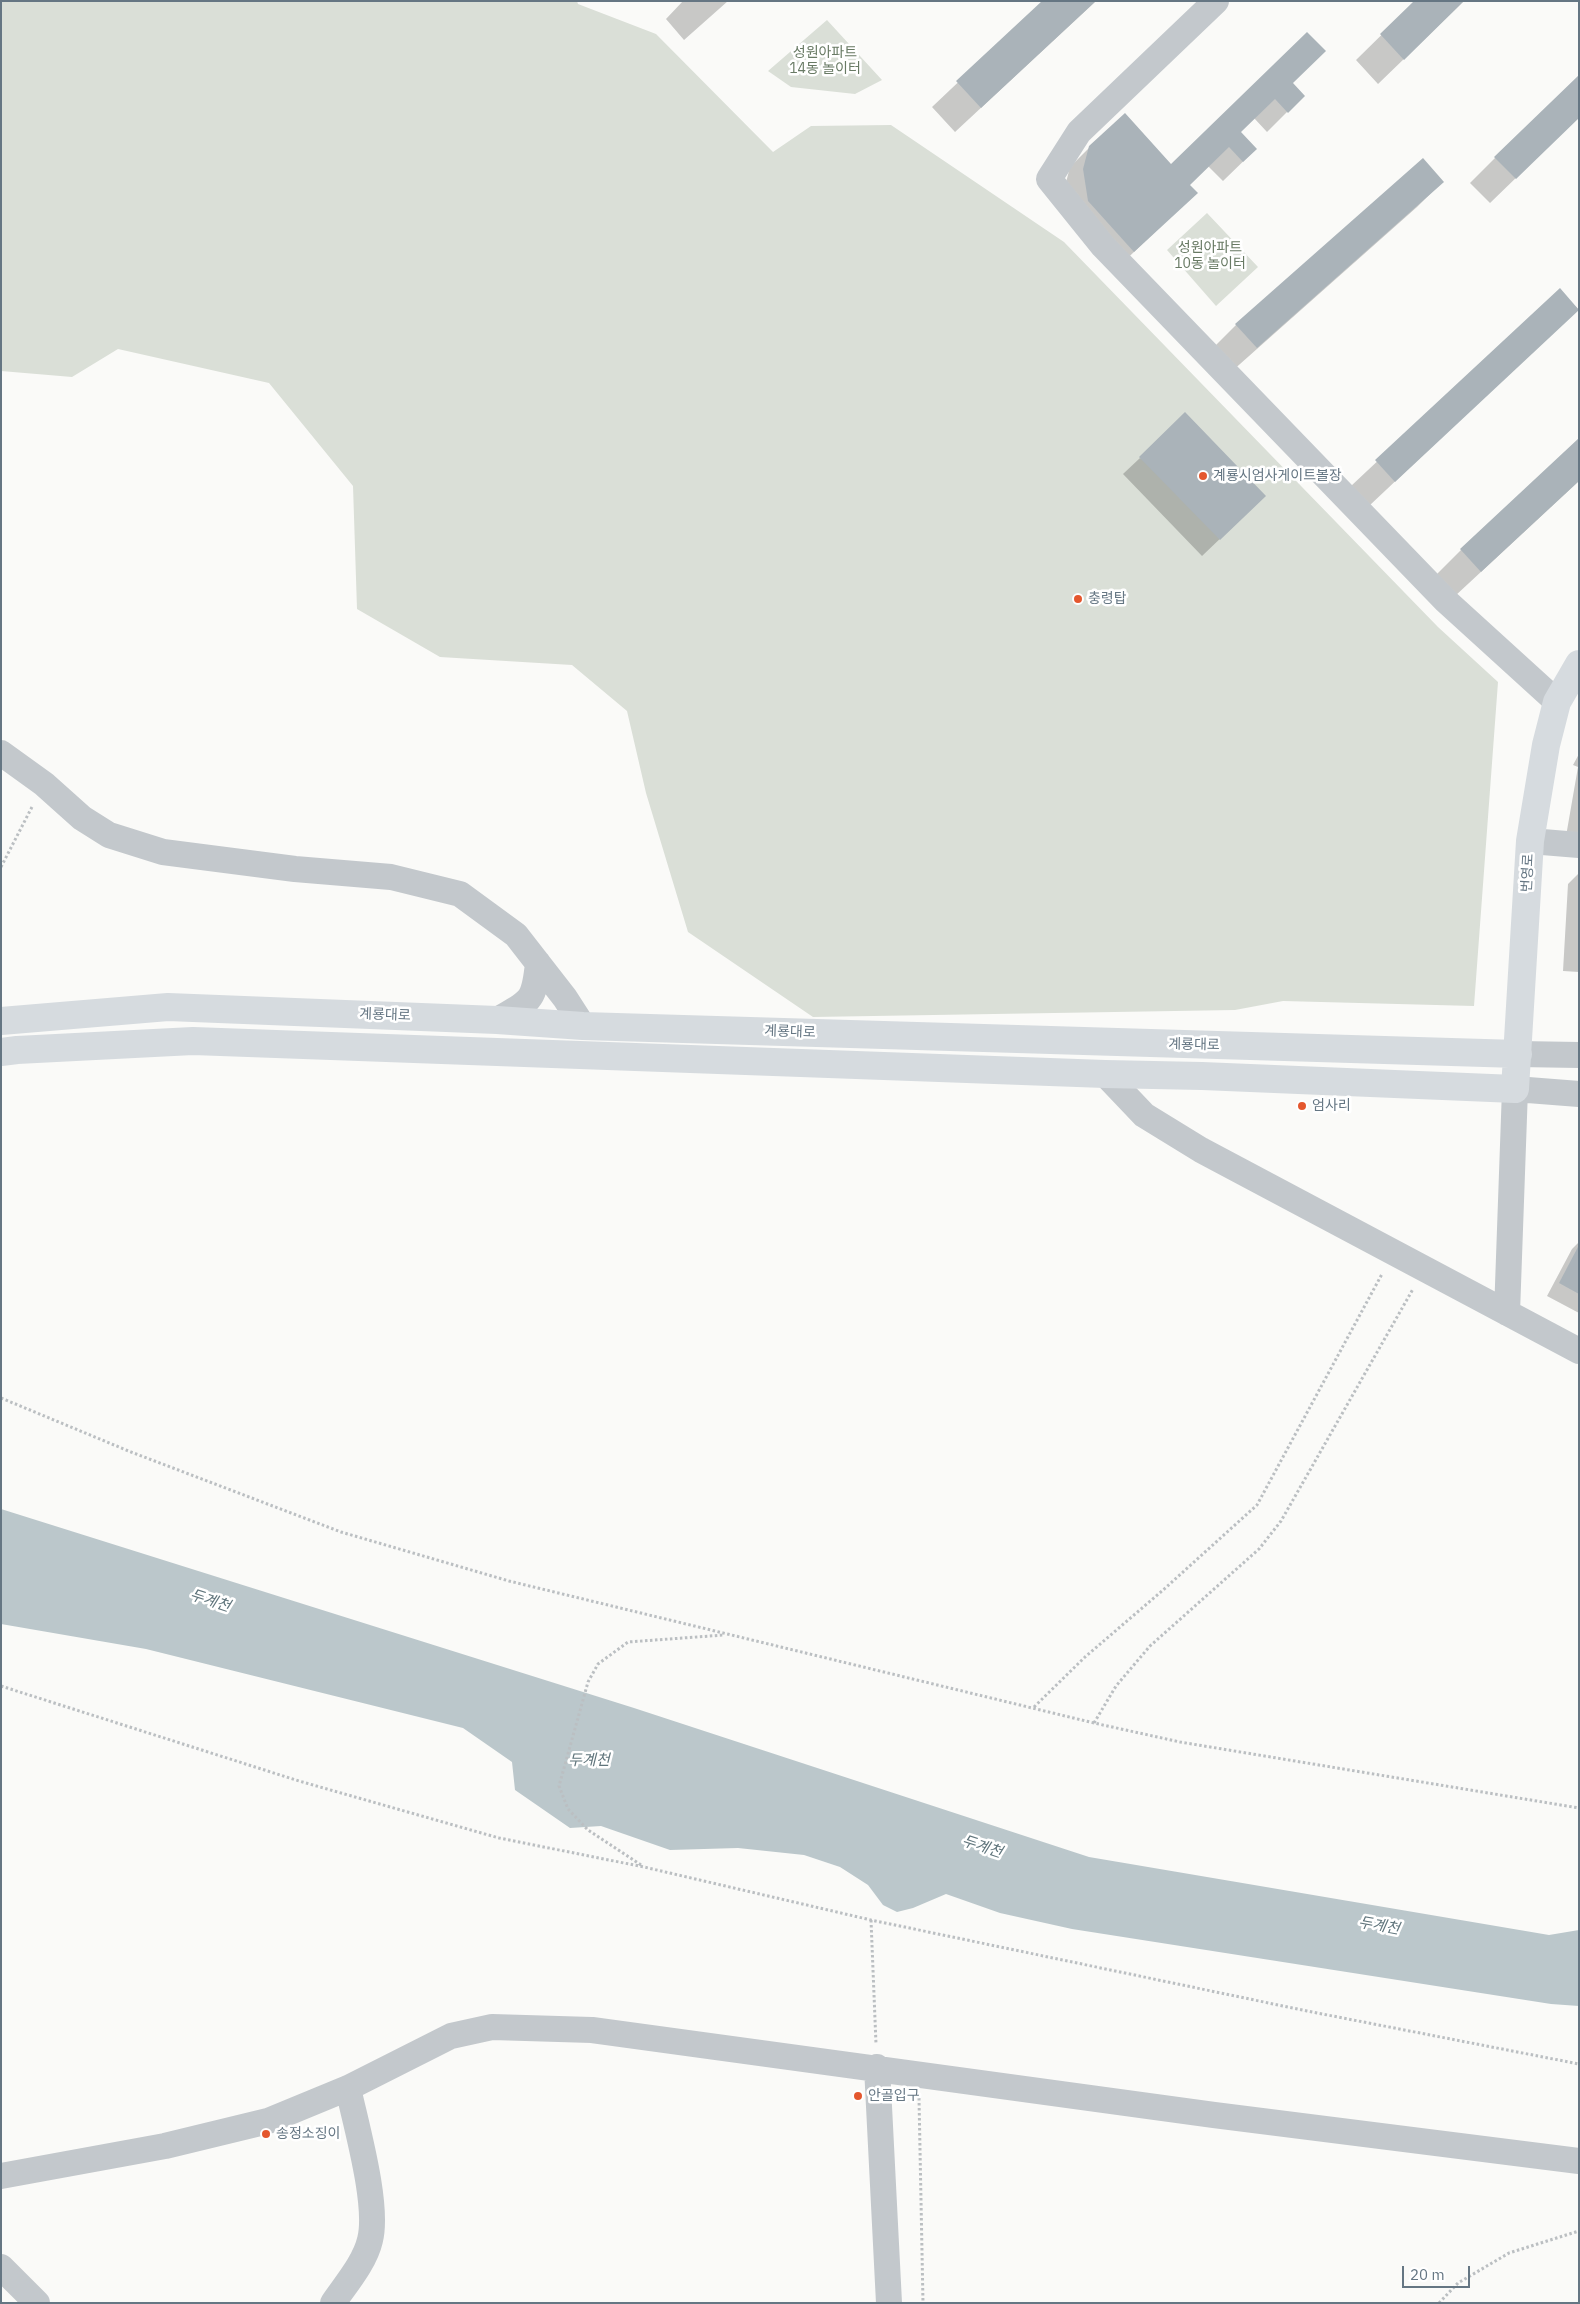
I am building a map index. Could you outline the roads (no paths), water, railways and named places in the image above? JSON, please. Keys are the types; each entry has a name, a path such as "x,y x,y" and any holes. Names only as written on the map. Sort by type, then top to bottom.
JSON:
{"main road":[{"name":"번영로","path":"1515,1090 1530,841 1546,745 1558,702 1579,664"},
{"name":"계룡대로","path":"1,1021 168,1007 496,1020 583,1026 1518,1054"},
{"path":"1,1052 193,1041 1202,1076 1515,1090"}],"street":[{"path":"1216,1 1079,132 1049,179 1103,246 1446,602 1558,702"},
{"path":"1,753 44,784 82,818 109,835 163,852 295,870 391,877 460,894 492,915 516,935 583,1026"},
{"path":"1530,841 1579,845"},
{"path":"496,1020 528,1002 535,986 538,963"},
{"name":"계룡대로","path":"1518,1054 1579,1056"},
{"path":"1105,1074 1144,1115 1201,1150 1393,1254 1579,1351"},
{"path":"1507,1313 1515,1090 1579,1094"},
{"path":"1,2176 165,2146 260,2123 348,2088 451,2036 492,2027 592,2030 919,2073 1214,2115 1579,2161"},
{"path":"877,2068 889,2303"},
{"path":"333,2303 358,2265 370,2241 373,2221 368,2182 348,2088"},
{"path":"1,2267 37,2303"}],"water":[{"name":"두계천","path":"1,1509 634,1708 1089,1857 1549,1935 1579,1930 1579,2006 1551,2004 1072,1929 1000,1913 946,1894 913,1908 897,1912 883,1905 868,1885 840,1867 804,1855 738,1848 670,1850 601,1826 570,1828 515,1790 512,1762 463,1728 146,1649 1,1624"}],"place":[{"name":"계룡시엄사게이트볼장","path":"1203,476"},
{"name":"충령탑","path":"1078,599"},
{"name":"엄사리","path":"1302,1106"},
{"name":"안골입구","path":"858,2096"},
{"name":"송정소징이","path":"266,2134"}],"park label":[{"name":"성원아파트 14동 놀이터","path":"825,62"},
{"name":"성원아파트 10동 놀이터","path":"1210,256"}]}
